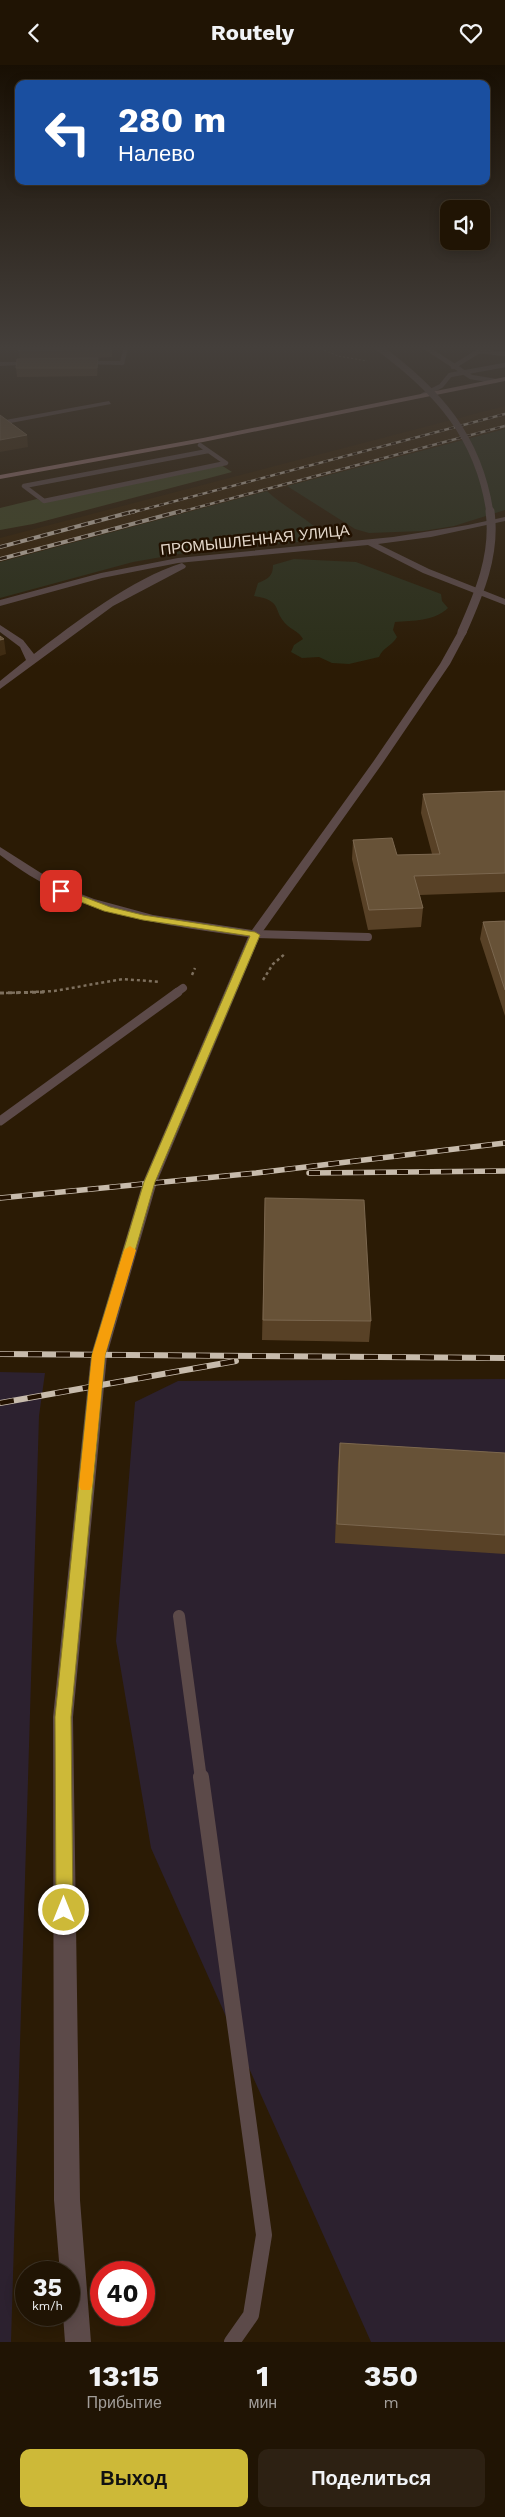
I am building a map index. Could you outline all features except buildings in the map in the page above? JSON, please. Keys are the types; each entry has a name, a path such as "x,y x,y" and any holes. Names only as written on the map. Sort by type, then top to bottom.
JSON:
{"main road":[{"path":"0,477 122,453"},
{"path":"0,483 157,453"}],"street":[{"path":"78,2342 67,2200 63,1717 99,1355 150,1182 255,935 320,841 377,764 445,663 462,633 478,597 489,551 491,529 483,476 474,453"},
{"path":"368,542 458,530 505,519"},
{"name":"ПРОМЫШЛЕННАЯ УЛИЦА","path":"0,603 138,568 204,557 368,542 426,571 505,602"},
{"path":"0,686 67,634 142,585 204,557"},
{"path":"0,628 30,651 31,661"},
{"path":"0,850 23,870 61,891 107,909 143,918 255,935"}],"lane":[{"path":"196,453 24,487 44,501 226,463 211,453"},
{"path":"255,935 368,937"},
{"path":"0,1121 182,988"},
{"path":"179,1616 264,2235 251,2315 232,2342"}],"path":[{"path":"263,980 273,964 289,950 308,945 316,941 319,936"},
{"path":"0,993 61,990 111,979 150,979 182,988"}],"shaded area":[{"path":"324,453 413,453 0,562 0,538"},
{"path":"0,1372 45,1373 39,1416 11,2342 0,2342"},
{"path":"505,1379 505,2342 371,2342 151,1848 116,1641 135,1402 178,1381"}],"green space":[{"path":"412,453 505,453 505,510 454,526 423,531 369,533 355,529 287,486"},
{"path":"221,465 232,472 33,524 0,530 0,508 37,499 43,502"},
{"path":"267,491 322,533 310,541 196,551 133,562 0,598 0,562"},
{"path":"294,559 356,562 441,594 442,601 448,608 430,618 395,622 393,630 397,637 379,657 349,664 332,663 319,657 302,658 291,652 294,645 303,639 301,636 283,621 274,604 264,598 254,596 258,583 269,577 273,565"}],"railway":[{"path":"130,513 356,453"},
{"path":"176,513 402,453"},
{"path":"0,547 135,511"},
{"path":"0,559 181,511"},
{"path":"0,1198 256,1173 505,1143"},
{"path":"309,1173 505,1171"},
{"path":"0,1354 505,1358"},
{"path":"0,1403 236,1361"}],"slow traffic":[{"path":"85,1486 99,1355 130,1250"}],"route":[{"path":"61,891 107,909 143,918 255,935 208,1041 150,1182 99,1355 63,1717 64,1910"}]}
